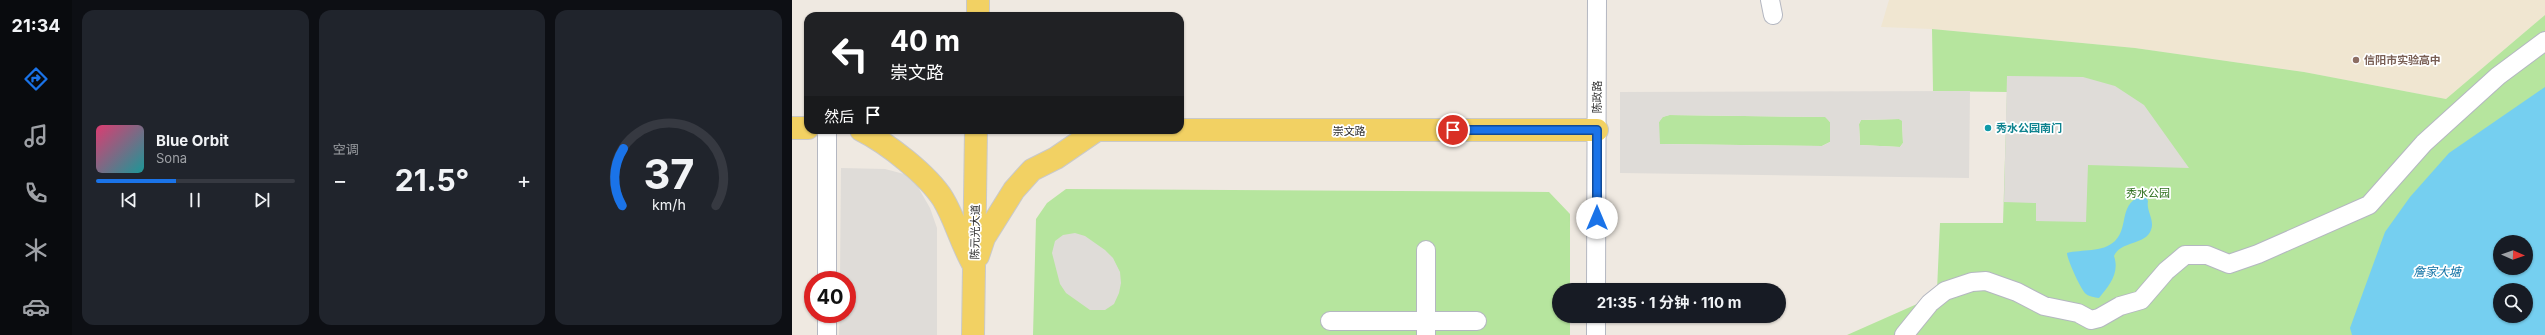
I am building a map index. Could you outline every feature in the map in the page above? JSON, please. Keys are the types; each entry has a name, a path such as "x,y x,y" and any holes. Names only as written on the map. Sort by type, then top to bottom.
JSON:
{"main road":[{"path":"978,0 978,12"},
{"path":"792,128 804,128"},
{"name":"崇文路","path":"1184,130 1597,130"},
{"path":"870,134 877,138 918,170 933,186 943,200 960,241 974,267"},
{"name":"陈元光大道","path":"973,335 976,134"},
{"path":"974,267 984,238 1014,190 1032,170 1056,158 1091,134"}],"street":[{"name":"陈政路","path":"1596,283 1597,0"},
{"path":"1904,335 1930,303 1945,291 1972,282 1986,281 2017,292 2044,306 2078,313 2086,319 2099,318 2120,306 2141,300 2166,271 2186,255 2207,255 2230,264 2258,254 2369,205 2424,143 2498,76 2545,41"},
{"path":"827,134 827,271"},
{"path":"1426,250 1426,328"},
{"path":"1330,321 1426,328 1477,321"},
{"path":"827,323 827,335"},
{"path":"1596,323 1596,335"}],"shaded area":[{"name":"信阳市实验高中","path":"1889,0 2545,0 2545,15 2446,99 2304,72 2135,48 1932,29 1881,27"},
{"path":"2007,76 2083,77 2115,86 2144,105 2189,168 2088,165 2086,222 2036,221 2036,203 2004,202"},
{"path":"1970,91 1969,178 1620,173 1620,92","holes":["1670,115 1825,117 1830,122 1830,142 1822,146 1660,144 1659,122 1663,117","1899,119 1902,121 1903,143 1900,147 1860,145 1859,124 1861,120"]},
{"path":"841,168 885,169 904,174 918,187 930,208 937,228 937,335 839,335 840,323 856,323 856,271 840,271"},
{"path":"1075,233 1085,236 1105,250 1113,258 1120,272 1121,283 1119,293 1114,304 1105,310 1090,310 1066,293 1060,284 1052,253 1055,241 1063,235"}],"green space":[{"name":"秀水公园","path":"2545,15 2545,335 1847,335 1917,304 1937,290 1940,223 2003,223 2007,92 1933,91 1932,29 2135,48 2304,72 2446,99"},
{"path":"1669,115 1826,117 1830,122 1830,142 1822,146 1659,144 1659,122 1662,117"},
{"path":"1861,120 1902,120 1903,143 1900,147 1860,145 1859,124"},
{"path":"1066,189 1549,192 1570,214 1570,283 1552,283 1552,323 1570,323 1570,335 1033,335 1036,219 1047,203"}],"water":[{"name":"詹家大塘","path":"2545,87 2545,335 2352,335 2350,328 2385,232 2410,197 2449,153"},
{"path":"2145,195 2148,201 2148,208 2152,223 2151,230 2144,238 2117,251 2114,256 2116,268 2115,274 2099,298 2086,294 2078,281 2067,253 2098,249 2110,245 2119,235 2127,209 2131,203 2136,198"}],"place":[{"name":"信阳市实验高中","path":"2356,60"},
{"name":"秀水公园南门","path":"1988,128"}],"route":[{"path":"1453,130 1597,130 1597,218"}]}
